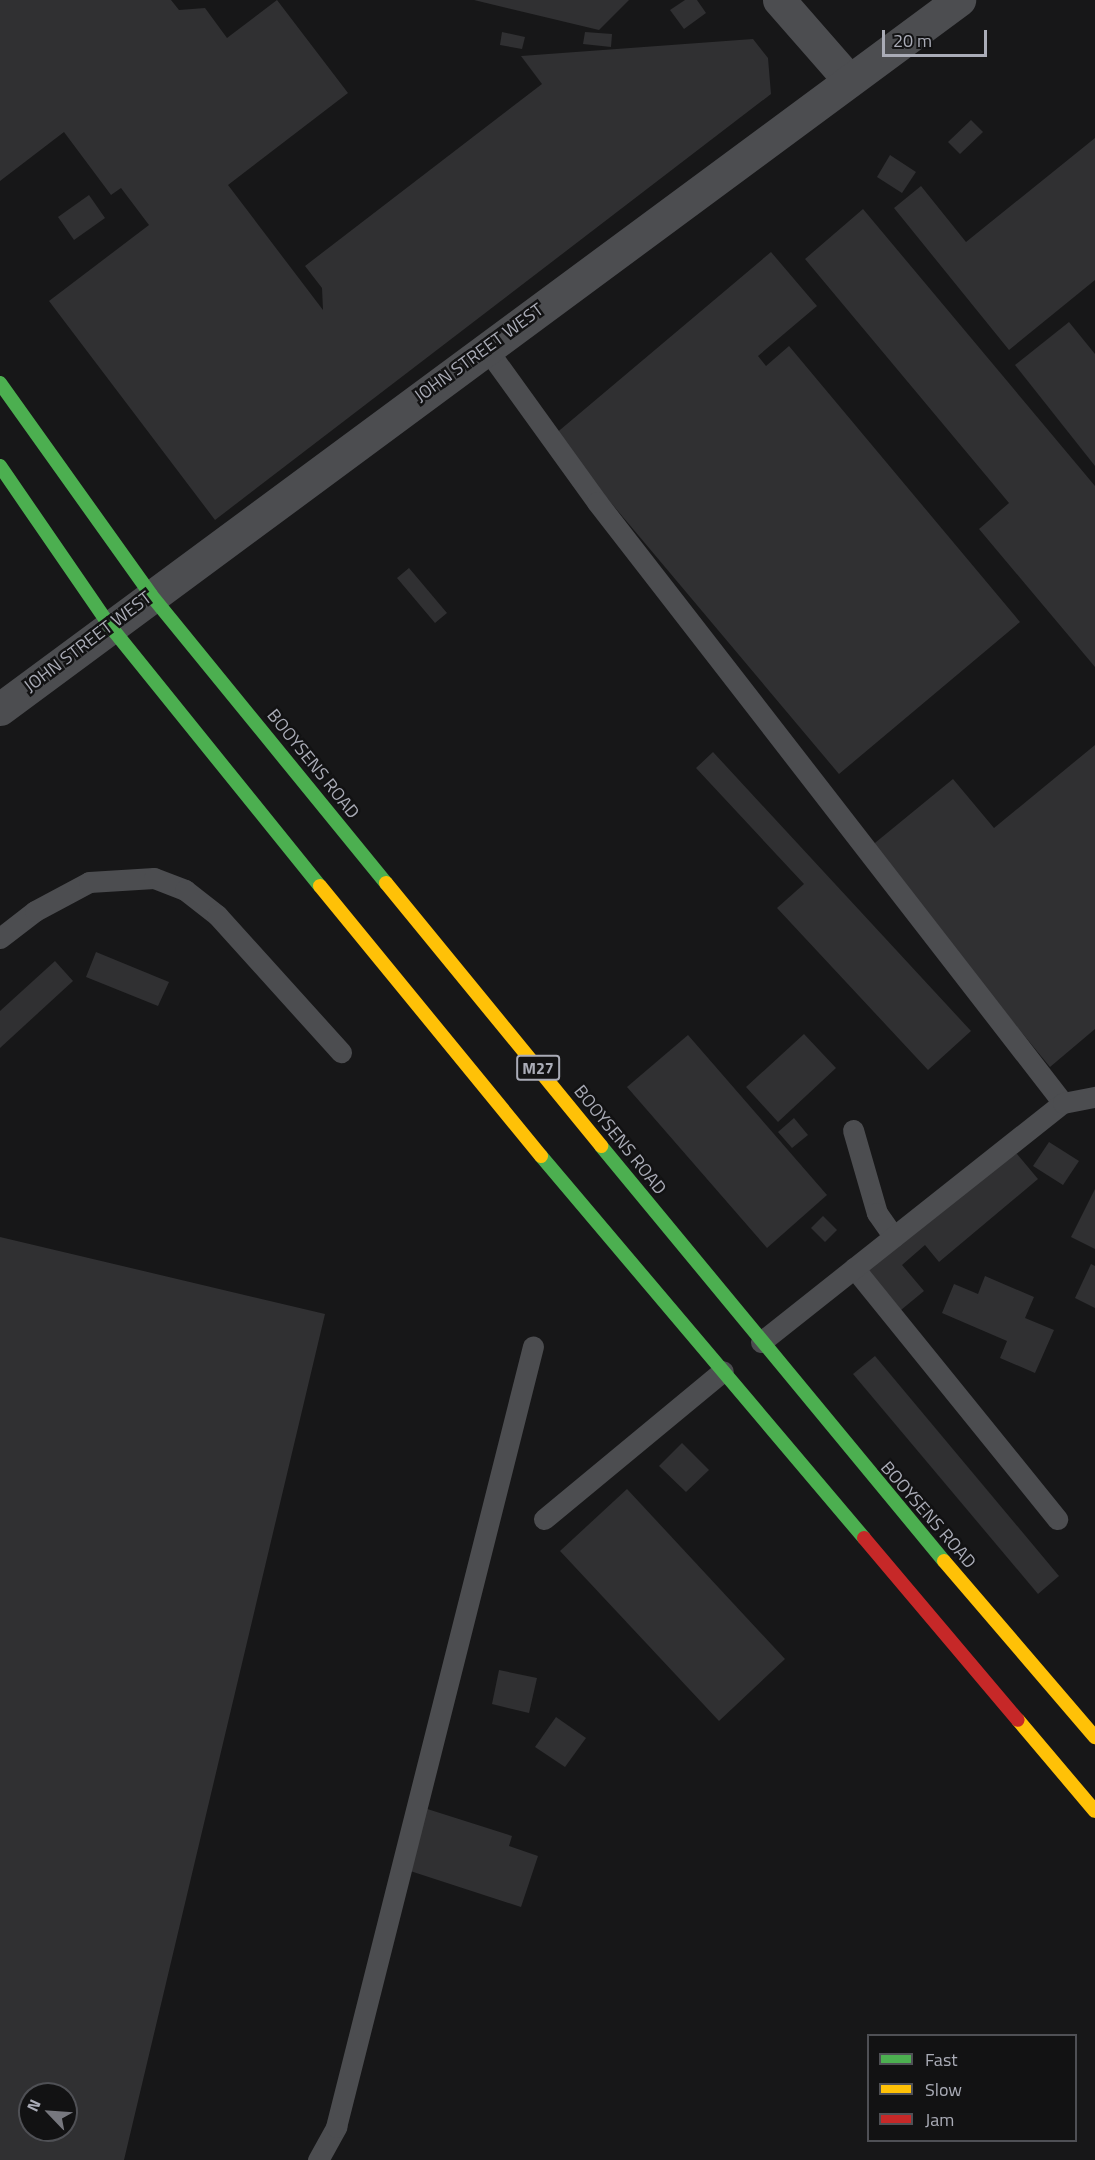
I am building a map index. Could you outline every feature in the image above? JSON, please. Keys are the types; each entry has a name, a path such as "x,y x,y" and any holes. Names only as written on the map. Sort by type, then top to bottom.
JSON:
{"main road":[{"name":"BOOYSENS ROAD","path":"0,383 151,595 761,1342 1095,1737"},
{"path":"0,465 110,626 552,1169 1095,1811"}],"street":[{"path":"780,0 849,80"},
{"name":"JOHN STREET WEST","path":"0,709 151,595 959,0"}],"lane":[{"path":"486,348 597,502 1063,1103"},
{"path":"0,938 34,911 89,882 154,878 185,890 217,915 341,1052"},
{"path":"761,1342 1063,1103 1095,1097"},
{"path":"853,1130 877,1213 894,1237"},
{"path":"854,1268 1057,1519"},
{"path":"318,2160 336,2127 533,1346"},
{"path":"544,1519 723,1371"}],"building":[{"path":"0,0 171,0 179,10 205,8 227,38 277,0 348,93 228,185 323,310 322,288 305,266 542,84 521,56 753,39 768,58 771,94 215,520 49,301 149,225 121,188 111,195 64,132 0,181"},
{"path":"474,0 629,0 599,30"},
{"path":"685,0 697,0 706,13 684,29 670,10"},
{"path":"502,32 525,37 522,49 500,45"},
{"path":"585,32 612,34 611,47 583,44"},
{"path":"971,120 983,132 960,154 948,142"},
{"path":"1095,138 1095,280 1009,350 894,208 921,186 966,242"},
{"path":"890,155 916,172 902,193 877,177"},
{"path":"89,195 105,218 74,240 58,217"},
{"path":"863,209 1095,486 1095,667 979,529 1009,503 805,259"},
{"path":"771,252 817,306 758,356 766,366 789,346 1020,622 839,774 554,435"},
{"path":"1069,322 1095,354 1095,466 1015,365"},
{"path":"409,568 447,613 435,623 397,578"},
{"path":"1095,745 1095,1029 1050,1067 870,847 953,779 994,828"},
{"path":"713,752 971,1031 928,1070 777,908 804,884 696,768"},
{"path":"96,952 169,982 158,1006 86,977"},
{"path":"55,961 73,981 0,1048 0,1011"},
{"path":"804,1034 836,1068 778,1122 746,1087"},
{"path":"688,1035 827,1195 767,1248 627,1087"},
{"path":"794,1118 808,1135 792,1148 778,1132"},
{"path":"1049,1142 1079,1161 1063,1185 1033,1166"},
{"path":"1012,1148 1038,1179 939,1262 925,1245 902,1265 924,1291 901,1310 867,1269"},
{"path":"1095,1189 1095,1249 1071,1237"},
{"path":"823,1216 837,1230 825,1242 811,1228"},
{"path":"0,1237 325,1314 124,2160 0,2160"},
{"path":"1091,1264 1095,1266 1095,1308 1075,1298"},
{"path":"985,1276 1034,1297 1025,1318 1054,1330 1035,1373 1000,1358 1007,1341 942,1313 954,1284 978,1294"},
{"path":"875,1356 1059,1576 1038,1594 853,1374"},
{"path":"682,1443 709,1470 686,1492 659,1466"},
{"path":"627,1489 785,1659 719,1721 560,1551"},
{"path":"499,1670 537,1678 529,1713 492,1704"},
{"path":"556,1717 586,1738 565,1767 535,1747"},
{"path":"421,1807 512,1836 509,1846 538,1856 521,1907 401,1868"}],"traffic: fast":[{"path":"0,383 151,595 386,883"},
{"path":"0,466 110,626 320,886"},
{"path":"601,1146 944,1561"},
{"path":"541,1156 864,1538"}],"traffic: slow":[{"path":"386,883 601,1146"},
{"path":"320,886 541,1156"},
{"path":"944,1561 1095,1737"},
{"path":"1018,1720 1095,1811"}],"traffic: jam":[{"path":"864,1538 1018,1720"}]}
